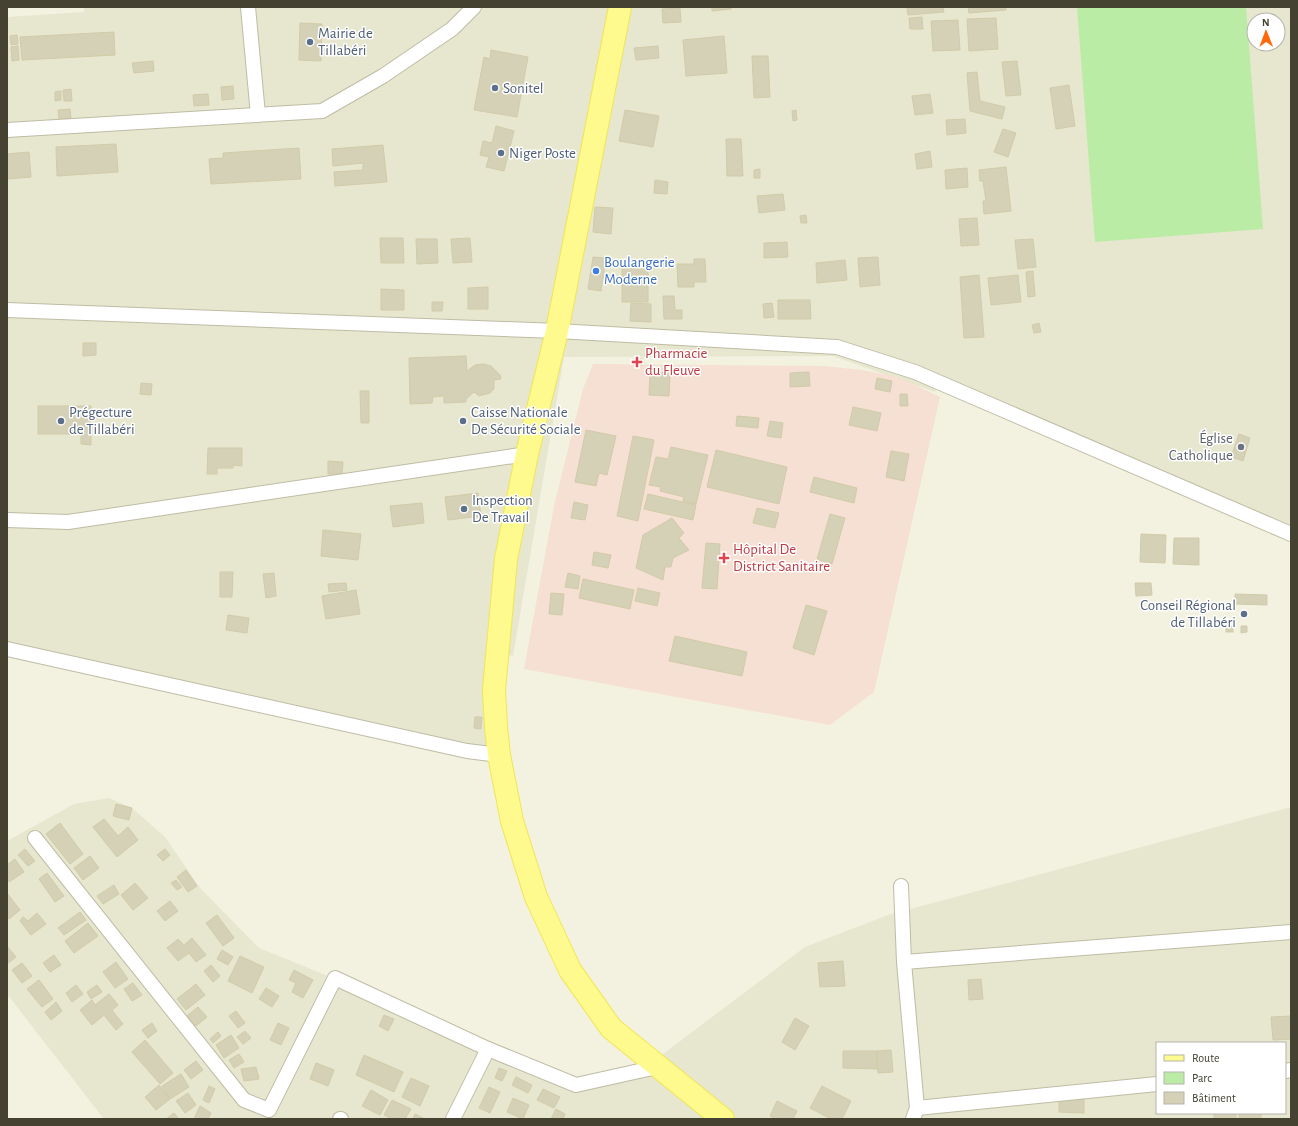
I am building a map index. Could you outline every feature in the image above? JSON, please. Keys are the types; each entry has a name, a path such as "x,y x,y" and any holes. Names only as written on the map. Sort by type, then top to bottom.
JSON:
{"main road":[{"path":"620,7 557,331 527,454 506,559 494,690 499,755 512,821 536,897 570,970 611,1028 657,1067 723,1119"}],"street":[{"path":"248,7 258,115"},
{"path":"7,130 322,111 383,76 452,29 474,7"},
{"path":"7,310 557,331 837,347 915,372 1291,534"},
{"path":"7,520 68,522 527,454"},
{"path":"7,649 468,751 499,755"},
{"path":"35,838 244,1100 269,1110 335,978 488,1048 576,1085 657,1067"},
{"path":"901,886 904,962 915,1113 1156,1084"},
{"path":"904,962 1291,932"},
{"path":"453,1119 488,1048"}],"shaded area":[{"path":"84,7 1291,7 1291,534 938,379 935,392 833,356 564,357 513,656 495,652 494,747 469,749 7,647 7,17 84,12"},
{"name":"Hôpital De District Sanitaire","path":"593,364 824,366 862,370 898,377 940,397 874,692 830,725 524,669 554,506 583,389"},
{"path":"109,798 132,808 165,837 200,888 259,948 333,978 576,1086 647,1066 805,947 888,915 1291,807 1291,1119 104,1119 7,994 7,841 74,804"}],"green space":[{"path":"1077,7 1246,7 1246,52 1249,52 1263,229 1095,242"}],"building":[{"path":"712,7 731,7 731,9 712,11"},
{"path":"907,7 943,7 944,12 908,15"},
{"path":"968,7 1006,7 1006,10 969,13"},
{"path":"680,8 681,22 663,23 662,9"},
{"path":"922,17 923,29 910,29 909,18"},
{"path":"996,18 998,49 969,51 967,19"},
{"path":"958,20 960,50 933,51 931,21"},
{"path":"300,23 322,24 321,61 299,60"},
{"path":"114,32 115,55 22,60 20,37"},
{"path":"17,35 18,44 11,45 10,36"},
{"path":"724,36 727,73 686,76 683,40"},
{"path":"18,46 19,60 12,61 11,47"},
{"path":"658,46 659,58 636,60 634,48"},
{"path":"491,50 528,57 517,117 474,110 484,57 490,59"},
{"path":"752,56 768,56 770,97 754,98"},
{"path":"153,61 154,71 134,73 132,63"},
{"path":"1017,61 1021,95 1006,96 1002,62"},
{"path":"977,72 980,101 1005,107 1002,119 970,111 967,73"},
{"path":"1069,85 1075,126 1056,129 1050,88"},
{"path":"233,86 234,99 222,100 221,87"},
{"path":"71,89 72,101 64,101 63,90"},
{"path":"61,91 61,100 55,101 55,92"},
{"path":"208,94 209,105 194,106 193,95"},
{"path":"930,94 933,113 915,115 912,96"},
{"path":"70,109 71,118 59,119 58,110"},
{"path":"625,110 659,116 653,147 619,141"},
{"path":"796,110 797,120 793,121 792,111"},
{"path":"965,119 966,133 947,135 946,120"},
{"path":"496,126 514,131 504,171 486,167 489,157 480,155 483,141 492,143"},
{"path":"1003,129 1016,133 1008,157 994,152"},
{"path":"726,139 741,139 743,176 727,176"},
{"path":"116,144 118,172 57,176 56,147"},
{"path":"383,145 387,182 335,186 334,172 363,170 363,163 333,166 332,149"},
{"path":"299,148 301,179 211,184 209,159 223,158 223,153"},
{"path":"930,151 932,167 917,169 915,154"},
{"path":"29,152 31,177 7,179 7,154"},
{"path":"1006,167 1011,211 984,214 983,201 986,201 983,181 980,181 979,170"},
{"path":"967,168 968,187 946,189 945,170"},
{"path":"760,169 760,178 754,178 754,170"},
{"path":"655,180 668,182 667,194 654,193"},
{"path":"783,194 785,210 759,213 757,196"},
{"path":"595,207 613,208 611,234 593,232"},
{"path":"806,215 807,223 801,223 800,216"},
{"path":"977,218 979,245 961,246 959,219"},
{"path":"380,238 403,238 404,263 381,263"},
{"path":"470,238 472,262 453,263 451,239"},
{"path":"416,239 437,239 438,263 417,264"},
{"path":"1033,239 1036,267 1018,269 1015,240"},
{"path":"787,242 788,257 764,258 764,243"},
{"path":"593,257 606,258 601,291 588,289"},
{"path":"878,257 880,285 860,287 858,258"},
{"path":"694,259 705,259 706,282 694,282 694,287 678,287 677,264 694,264"},
{"path":"845,260 847,280 817,283 816,263"},
{"path":"622,268 648,268 648,302 622,302"},
{"path":"1033,271 1035,296 1028,297 1026,272"},
{"path":"979,275 984,337 964,338 960,277"},
{"path":"1018,275 1021,302 991,305 988,278"},
{"path":"488,287 488,309 468,309 468,288"},
{"path":"381,289 404,290 404,310 381,310"},
{"path":"663,296 674,296 675,310 682,310 682,319 664,319"},
{"path":"778,300 810,300 811,319 778,319"},
{"path":"432,302 443,302 442,311 432,311"},
{"path":"631,303 651,304 651,322 630,321"},
{"path":"772,303 774,317 764,318 763,304"},
{"path":"1039,323 1041,332 1034,333 1032,325"},
{"path":"83,343 96,343 96,355 83,356"},
{"path":"466,356 467,371 475,365 483,364 491,366 500,375 501,379 494,380 494,389 490,393 479,396 474,392 466,399 466,402 444,403 444,396 433,397 432,403 410,404 409,358"},
{"path":"634,359 643,359 643,365 634,365"},
{"path":"650,372 670,373 669,396 649,395"},
{"path":"809,372 810,386 790,387 790,373"},
{"path":"877,378 892,381 890,392 875,389"},
{"path":"141,383 152,384 151,395 140,394"},
{"path":"360,391 369,391 369,423 361,423"},
{"path":"900,394 907,394 908,406 900,406"},
{"path":"38,406 91,406 91,445 81,444 81,434 38,434"},
{"path":"853,407 881,413 877,431 849,425"},
{"path":"737,416 759,418 758,428 736,426"},
{"path":"770,421 783,423 781,438 767,436"},
{"path":"586,430 616,436 607,475 599,473 596,486 575,482"},
{"name":"Église Catholique","path":"1239,434 1250,438 1243,461 1231,457"},
{"path":"633,436 654,440 638,521 617,516"},
{"path":"671,447 708,455 696,504 683,501 684,497 660,491 661,487 649,485 656,457 668,459"},
{"path":"208,448 242,448 242,466 233,465 233,468 217,468 217,474 207,474"},
{"path":"716,450 787,467 779,504 707,487"},
{"path":"891,451 909,454 904,481 886,477"},
{"path":"328,461 343,462 342,474 328,474"},
{"path":"814,477 857,488 854,503 810,492"},
{"path":"478,493 481,516 448,520 445,497"},
{"path":"648,494 696,505 693,520 644,509"},
{"path":"574,502 588,505 585,520 571,518"},
{"path":"422,503 424,523 393,527 390,506"},
{"path":"757,508 779,513 775,528 753,523"},
{"path":"830,514 845,518 832,564 817,559"},
{"path":"672,518 684,533 679,538 689,550 673,558 671,567 665,567 663,580 636,568 643,535"},
{"path":"323,530 361,534 358,560 321,556"},
{"path":"1141,534 1166,535 1165,563 1140,562"},
{"path":"1174,538 1199,538 1199,565 1173,564"},
{"path":"706,543 720,544 717,589 702,588"},
{"path":"594,552 611,555 608,568 592,565"},
{"path":"220,572 233,572 232,597 220,597"},
{"path":"274,573 276,596 266,598 263,574"},
{"path":"568,573 580,576 578,589 565,587"},
{"path":"583,579 634,590 630,609 579,598"},
{"path":"346,583 347,590 329,592 328,584"},
{"path":"1135,583 1151,583 1152,595 1136,596"},
{"path":"638,588 660,593 657,606 635,601"},
{"path":"356,590 360,614 326,619 322,596"},
{"path":"551,593 564,594 562,615 549,614"},
{"path":"1235,594 1267,595 1267,605 1235,604"},
{"path":"806,605 827,611 814,655 793,648"},
{"path":"228,615 249,618 247,633 226,630"},
{"path":"1226,626 1233,626 1233,632 1226,632"},
{"path":"1241,626 1247,626 1247,632 1241,633"},
{"path":"675,636 747,652 742,676 669,661"},
{"path":"475,717 482,717 481,729 474,728"},
{"path":"116,804 132,808 129,820 113,816"},
{"path":"104,819 118,836 128,827 138,840 117,857 93,827"},
{"path":"60,823 83,854 70,864 46,834"},
{"path":"25,849 35,861 28,866 18,855"},
{"path":"165,849 170,855 163,861 157,855"},
{"path":"90,856 99,868 83,880 74,868"},
{"path":"15,859 24,872 9,882 7,878 7,865"},
{"path":"186,870 197,886 188,892 177,877"},
{"path":"47,873 64,896 55,902 39,879"},
{"path":"176,880 182,887 177,890 171,883"},
{"path":"135,883 148,898 133,910 121,895"},
{"path":"114,885 119,894 103,904 97,896"},
{"path":"7,893 20,910 9,919 7,916"},
{"path":"170,901 178,911 165,921 157,911"},
{"path":"80,912 86,920 64,935 58,928"},
{"path":"37,913 46,924 31,935 20,921 23,917 28,921"},
{"path":"217,915 234,938 223,946 206,923"},
{"path":"88,923 98,936 74,953 65,941"},
{"path":"192,938 206,955 196,962 189,953 178,961 167,948 178,939 184,945"},
{"path":"7,946 16,957 7,964"},
{"path":"222,950 233,957 228,965 217,959"},
{"path":"54,955 61,965 50,972 43,963"},
{"path":"240,956 264,967 252,993 228,981"},
{"path":"843,961 845,986 820,987 818,963"},
{"path":"116,962 128,979 115,988 103,972"},
{"path":"22,963 32,976 22,983 12,970"},
{"path":"211,965 220,976 213,982 204,971"},
{"path":"294,970 313,980 303,998 292,992 296,983 289,980"},
{"path":"981,979 983,999 969,1000 968,980"},
{"path":"39,980 53,999 42,1007 27,989"},
{"path":"133,983 142,995 132,1001 124,989"},
{"path":"196,984 205,995 186,1010 177,999"},
{"path":"76,985 83,994 72,1002 66,993"},
{"path":"97,985 102,992 91,999 87,992"},
{"path":"266,988 279,996 272,1007 259,999"},
{"path":"109,994 118,1005 112,1010 123,1024 116,1030 104,1015 92,1025 80,1010 92,1000 95,1005"},
{"path":"56,1002 62,1011 51,1020 45,1012"},
{"path":"198,1007 207,1017 196,1026 187,1016"},
{"path":"236,1011 245,1023 238,1028 229,1016"},
{"path":"384,1015 394,1019 388,1031 379,1026"},
{"path":"1291,1016 1291,1039 1273,1040 1271,1017"},
{"path":"795,1018 809,1026 795,1050 782,1042"},
{"path":"152,1023 157,1031 148,1038 142,1030"},
{"path":"278,1023 289,1028 281,1045 270,1040"},
{"path":"245,1031 251,1038 243,1044 237,1037"},
{"path":"218,1032 221,1036 213,1043 210,1039"},
{"path":"231,1035 239,1048 224,1058 216,1045"},
{"path":"145,1040 173,1073 160,1084 132,1052"},
{"path":"891,1050 893,1072 878,1073 877,1051"},
{"path":"843,1051 877,1051 877,1069 843,1068"},
{"path":"239,1054 244,1062 234,1068 229,1060"},
{"path":"364,1055 403,1072 394,1092 356,1075"},
{"path":"196,1061 203,1070 191,1079 184,1070"},
{"path":"316,1063 334,1070 328,1086 310,1079"},
{"path":"256,1067 259,1079 244,1081 241,1069"},
{"path":"499,1068 507,1071 502,1081 495,1078"},
{"path":"181,1074 189,1087 170,1099 162,1086"},
{"path":"516,1077 532,1085 528,1093 512,1085"},
{"path":"411,1078 429,1086 420,1106 402,1097"},
{"path":"159,1085 170,1099 156,1110 145,1097"},
{"path":"209,1086 215,1089 209,1103 203,1100"},
{"path":"822,1086 851,1101 842,1119 831,1119 810,1108"},
{"path":"489,1087 500,1092 490,1113 479,1108"},
{"path":"543,1089 560,1097 554,1108 537,1100"},
{"path":"371,1090 388,1100 380,1115 362,1106"},
{"path":"188,1093 196,1105 185,1113 176,1101"},
{"path":"1059,1095 1084,1095 1084,1113 1059,1112"},
{"path":"513,1098 529,1105 523,1119 507,1112"},
{"path":"392,1100 411,1109 405,1119 392,1119 384,1115"},
{"path":"777,1101 797,1111 793,1119 776,1119 770,1116"},
{"path":"200,1106 211,1113 208,1119 194,1119"},
{"path":"556,1109 565,1114 563,1119 551,1119"},
{"path":"174,1113 179,1119 166,1119"},
{"path":"415,1114 425,1119 413,1119"},
{"path":"1214,1114 1236,1114 1236,1119 1214,1119"},
{"path":"1239,1114 1261,1114 1261,1119 1239,1119"}],"place":[{"name":"Mairie de Tillabéri","path":"310,42"},
{"name":"Sonitel","path":"495,88"},
{"name":"Niger Poste","path":"501,153"},
{"name":"Boulangerie Moderne","path":"596,271"},
{"name":"Pharmacie du Fleuve","path":"637,362"},
{"name":"Prégecture de Tillabéri","path":"61,421"},
{"name":"Caisse Nationale De Sécurité Sociale","path":"463,421"},
{"name":"Église Catholique","path":"1241,447"},
{"name":"Inspection De Travail","path":"464,509"},
{"name":"Hôpital De District Sanitaire","path":"724,558"},
{"name":"Conseil Régional de Tillabéri","path":"1244,614"}]}
